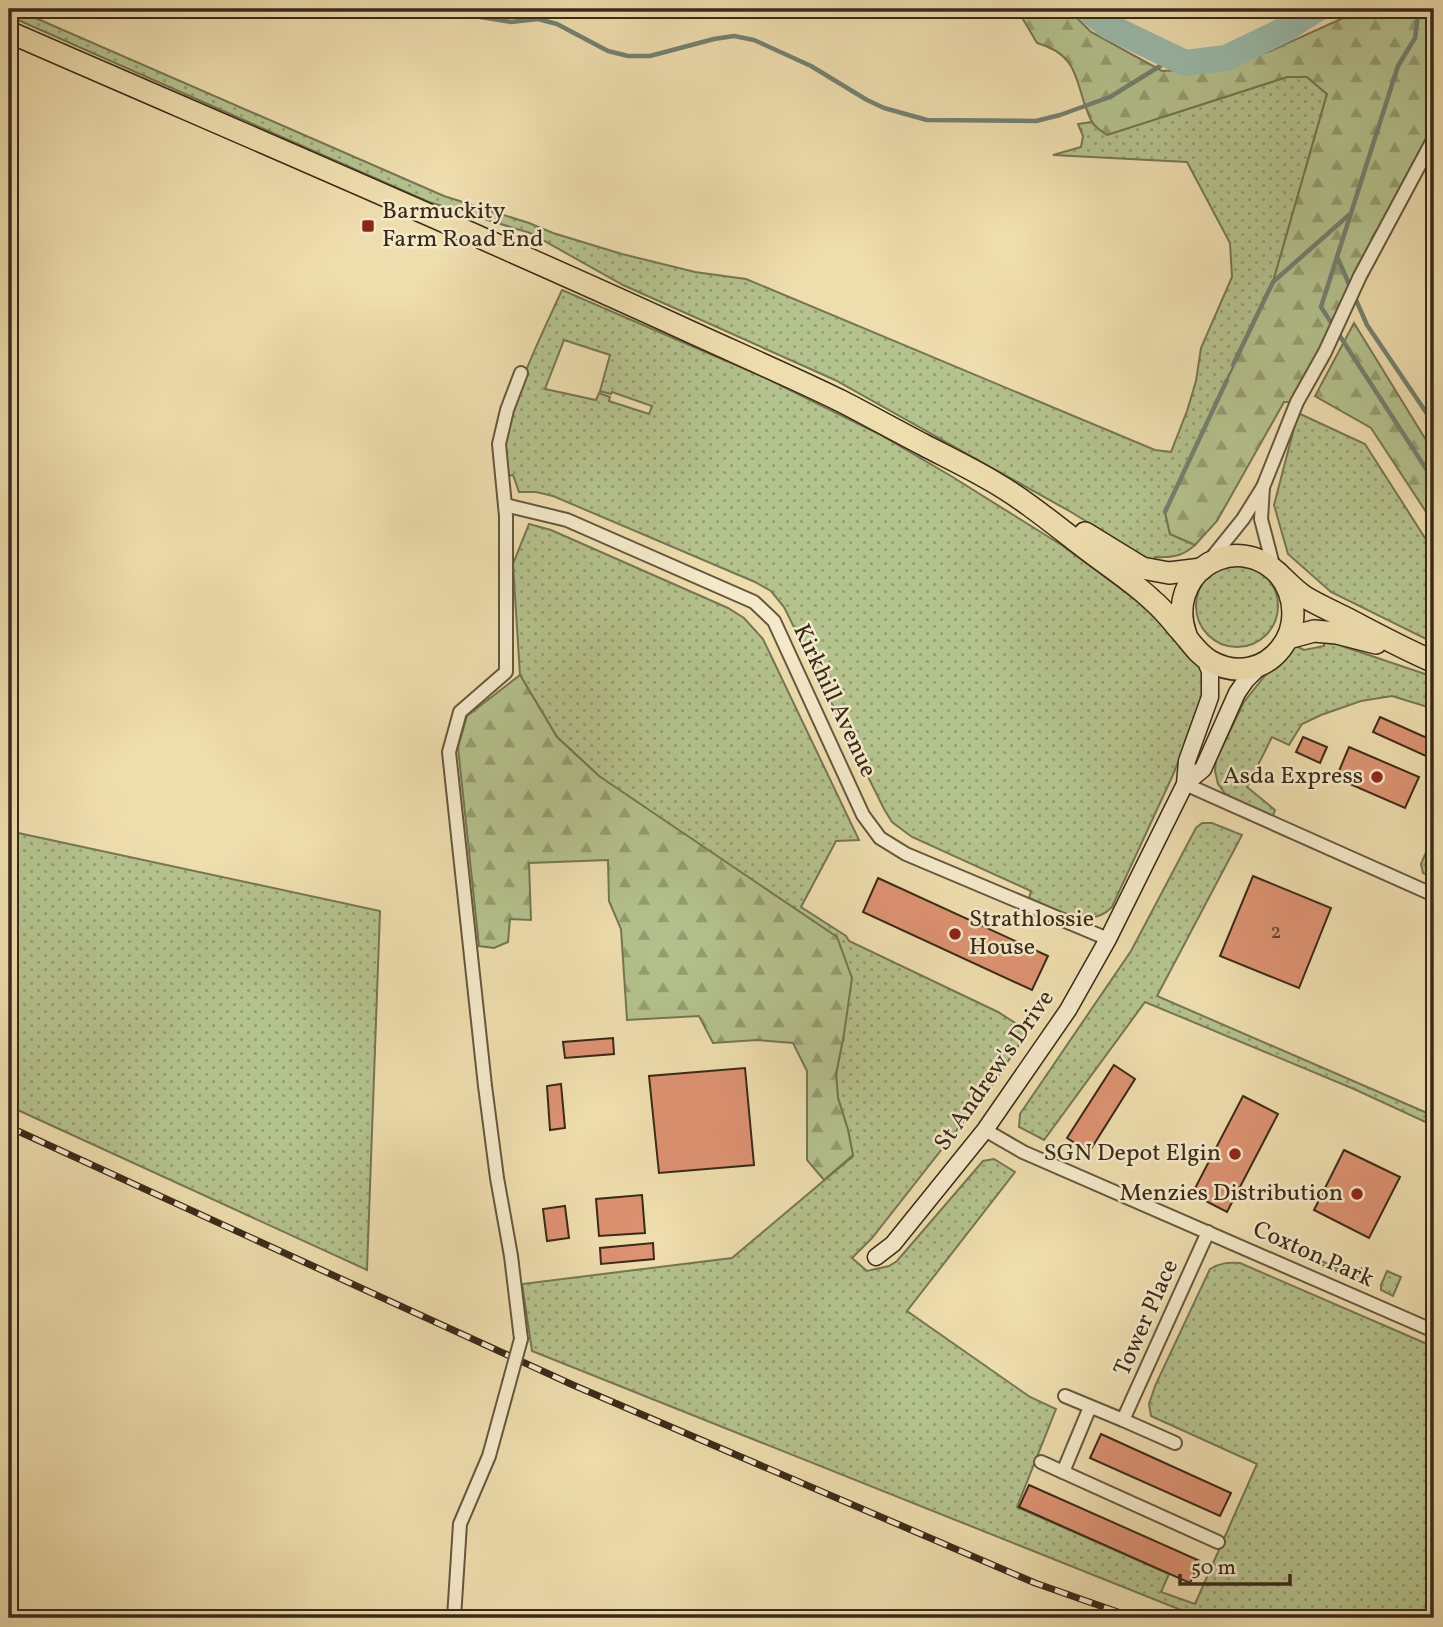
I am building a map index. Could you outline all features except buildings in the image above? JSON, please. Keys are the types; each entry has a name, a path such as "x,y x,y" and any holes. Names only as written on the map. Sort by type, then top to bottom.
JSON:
{"highway":[{"path":"9,32 587,285 841,401 994,482 1041,515 1152,599 1197,651 1211,662 1228,668 1246,668 1263,662 1277,652 1288,638 1293,622 1294,604 1288,587 1276,571"},
{"path":"1041,515 1091,536 1142,568 1169,573 1204,567 1226,557 1240,556 1261,561 1304,596 1434,662"},
{"path":"1187,637 1182,616 1183,599 1190,582 1204,567"},
{"path":"1288,638 1314,631 1337,633 1412,653"}],"street":[{"path":"1204,567 1243,519 1263,487 1297,402 1325,352 1360,276 1434,138"},
{"path":"454,1618 460,1524 489,1456 521,1339 485,1086 449,752 460,712 506,672 505,505 499,444 507,410 521,373"},
{"path":"1263,487 1261,519 1276,571"},
{"name":"Kirkhill Avenue","path":"505,505 567,520 754,602 774,621 863,815 880,838 906,854 1108,939"},
{"name":"St Andrew's Drive","path":"876,1256 893,1244 985,1130 1068,1010 1108,939 1185,784 1187,761 1210,697 1210,671 1204,657"},
{"name":"St Andrew's Drive","path":"1185,784 1203,769 1237,693 1263,662"},
{"path":"1185,784 1434,895"},
{"name":"Coxton Park","path":"985,1130 1023,1152 1434,1331"},
{"name":"Tower Place","path":"1123,1420 1208,1232"},
{"path":"1065,1396 1175,1443"},
{"path":"1063,1472 1090,1407"},
{"path":"1041,1462 1218,1542"}],"green space":[{"path":"9,9 15,9 444,196 622,254 695,272 746,279 1155,450 1171,452 1196,381 1201,348 1232,277 1230,243 1187,162 1053,155 1081,147 1083,136 1078,124 1091,122 1107,135 1287,77 1307,77 1327,94 1273,282 1165,512 1170,534 1195,545 1177,555 1155,557 1154,562 1071,512 835,380 623,285 530,233 429,202 9,16"},
{"path":"1017,9 1068,9 1091,32 1162,71 1221,68 1270,51 1363,9 1434,9 1434,138 1297,402 1284,402 1217,521 1195,545 1170,534 1165,512 1273,282 1327,94 1307,77 1287,77 1107,135 1092,122 1070,64 1052,49 1037,43"},
{"path":"562,290 761,376 879,434 1063,546 1140,603 1187,651 1200,667 1203,676 1200,708 1172,777 1112,907 1093,918 1060,912 1029,898 1031,891 912,837 892,822 784,607 771,591 553,496 519,492 513,475 508,476 505,451 510,423 521,384","holes":["564,340 610,355 600,391 612,392 652,406 649,414 609,401 610,397 599,393 596,400 545,389"]},
{"path":"1354,323 1434,453 1434,524 1371,428 1315,396"},
{"path":"1298,413 1365,444 1434,552 1434,643 1331,592 1288,554 1274,505"},
{"path":"529,524 551,530 728,608 744,618 763,639 859,840 836,841 801,907 846,936 849,941 998,1012 1028,1031 993,1084 872,1238 852,1258 867,1271 889,1266 897,1261 983,1161 994,1159 1015,1172 907,1311 1030,1397 1056,1409 1017,1507 1169,1574 1161,1592 1195,1604 1257,1464 1151,1416 1149,1404 1210,1269 1224,1263 1240,1263 1434,1347 1434,1618 1201,1618 532,1351 522,1284 732,1258 853,1156 838,1098 836,1074 844,1034 599,776 557,737 520,675 513,564"},
{"path":"1237,565 1253,568 1266,577 1275,590 1278,606 1275,622 1266,635 1253,644 1237,647 1221,644 1208,635 1199,622 1196,606 1199,590 1208,577 1221,568"},
{"path":"1324,640 1434,677 1434,709 1392,696 1361,701 1321,715 1302,724 1289,745 1272,737 1247,787 1275,810 1273,816 1227,796 1218,784 1216,760 1244,702 1271,668 1294,645 1304,650 1324,646"},
{"path":"520,675 557,737 599,776 837,937 852,978 836,1074 838,1098 853,1155 824,1180 807,1160 807,1071 793,1043 757,1040 713,1043 699,1016 627,1020 621,929 609,901 608,860 529,863 531,920 510,919 508,942 494,948 479,946 458,747 467,716"},
{"path":"1202,823 1212,823 1242,835 1157,996 1434,1116 1434,1126 1354,1089 1145,1002 1044,1140 1019,1127 1020,1114 1131,951 1196,828"},
{"path":"9,831 380,911 367,1270 9,1106"},
{"path":"1429,845 1434,847 1434,878 1423,873 1421,864"},
{"path":"1292,1246 1356,1278 1362,1268 1367,1270 1366,1281 1364,1283 1290,1251"},
{"path":"1387,1271 1401,1277 1393,1296 1381,1290"}],"waterway":[{"path":"459,9 474,16 511,22 538,19 557,24 608,51 628,56 650,56 734,36 754,40 811,66 884,108 927,120 1036,121 1060,115 1110,97 1173,58"},
{"path":"1087,9 1108,26 1185,63 1226,58 1282,31 1317,9"},
{"path":"1425,9 1418,15 1415,38 1398,66 1321,307 1434,481"},
{"path":"1233,365 1273,282 1350,214"},
{"path":"1338,259 1367,325 1434,424"},
{"path":"1165,512 1227,380"}],"railway":[{"path":"9,1127 573,1385 1035,1583 1135,1618"}],"place":[{"name":"Barmuckity Farm Road End","path":"368,226"},
{"name":"Asda Express","path":"1377,777"},
{"name":"Strathlossie House","path":"955,934"},
{"name":"SGN Depot Elgin","path":"1235,1154"},
{"name":"Menzies Distribution","path":"1357,1194"}]}
